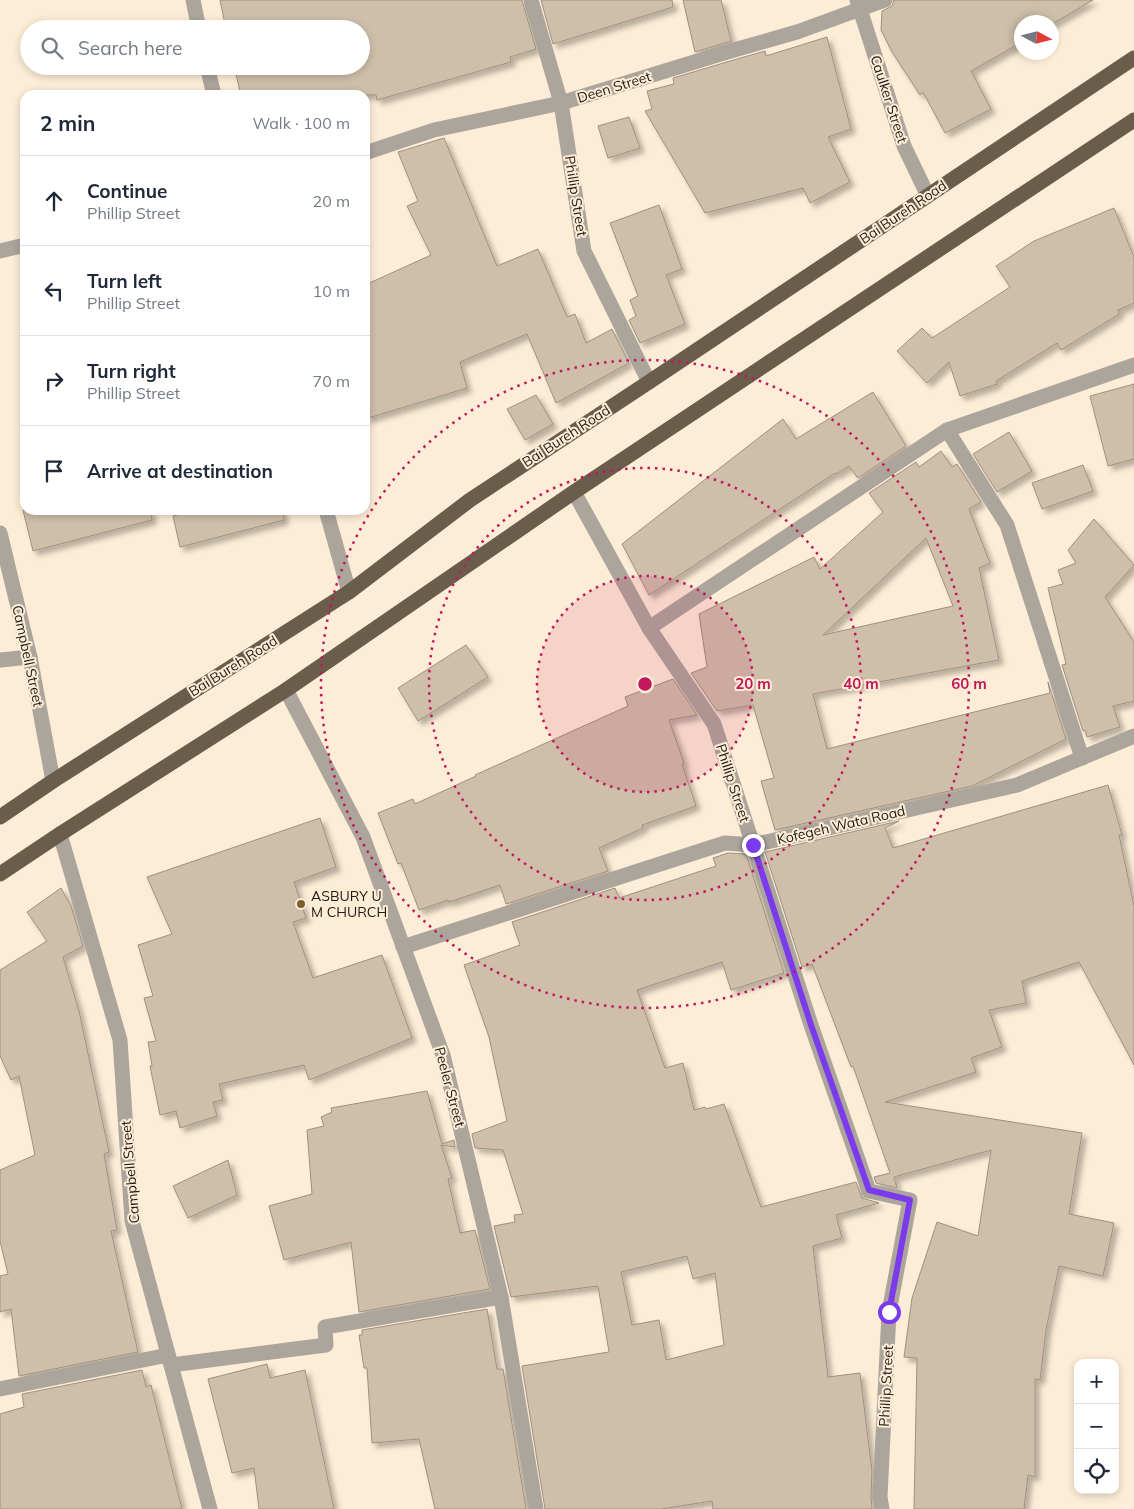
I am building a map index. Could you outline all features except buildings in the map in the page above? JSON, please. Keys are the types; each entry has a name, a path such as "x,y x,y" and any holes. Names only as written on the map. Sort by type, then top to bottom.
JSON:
{"highway":[{"name":"Bai Bureh Road","path":"0,817 53,781 349,592 470,500 1134,58"},
{"path":"0,874 286,690 574,492 1134,120"}],"street":[{"path":"193,0 197,20"},
{"name":"Phillip Street","path":"531,0 561,104 584,252 649,382"},
{"name":"Deen Street","path":"370,151 434,130 561,104 797,32 858,4 885,0"},
{"name":"Caulker Street","path":"858,4 904,146 928,196"},
{"path":"209,75 213,90"},
{"path":"0,251 20,246"},
{"path":"649,628 947,430 1134,365"},
{"path":"947,430 1006,525 1082,758"},
{"name":"Phillip Street","path":"574,492 649,628 714,724 811,1025 869,1190 910,1200 889,1312 880,1496 882,1509"},
{"path":"327,515 349,592"},
{"name":"Campbell Street","path":"0,533 30,657 53,781"},
{"path":"0,660 30,657"},
{"name":"Peeler Street","path":"286,690 363,837 443,1055 501,1297 536,1509"},
{"name":"Kofegeh Wata Road","path":"403,947 725,844 753,845 1017,785 1134,736"},
{"name":"Campbell Street","path":"60,834 120,1040 132,1221 210,1509"},
{"path":"0,1390 170,1360 326,1344 325,1327 501,1297"}],"place":[{"name":"ASBURY U M CHURCH","path":"301,904"}],"route":[{"path":"753,845 811,1025 869,1190 910,1200 889,1312"}]}
